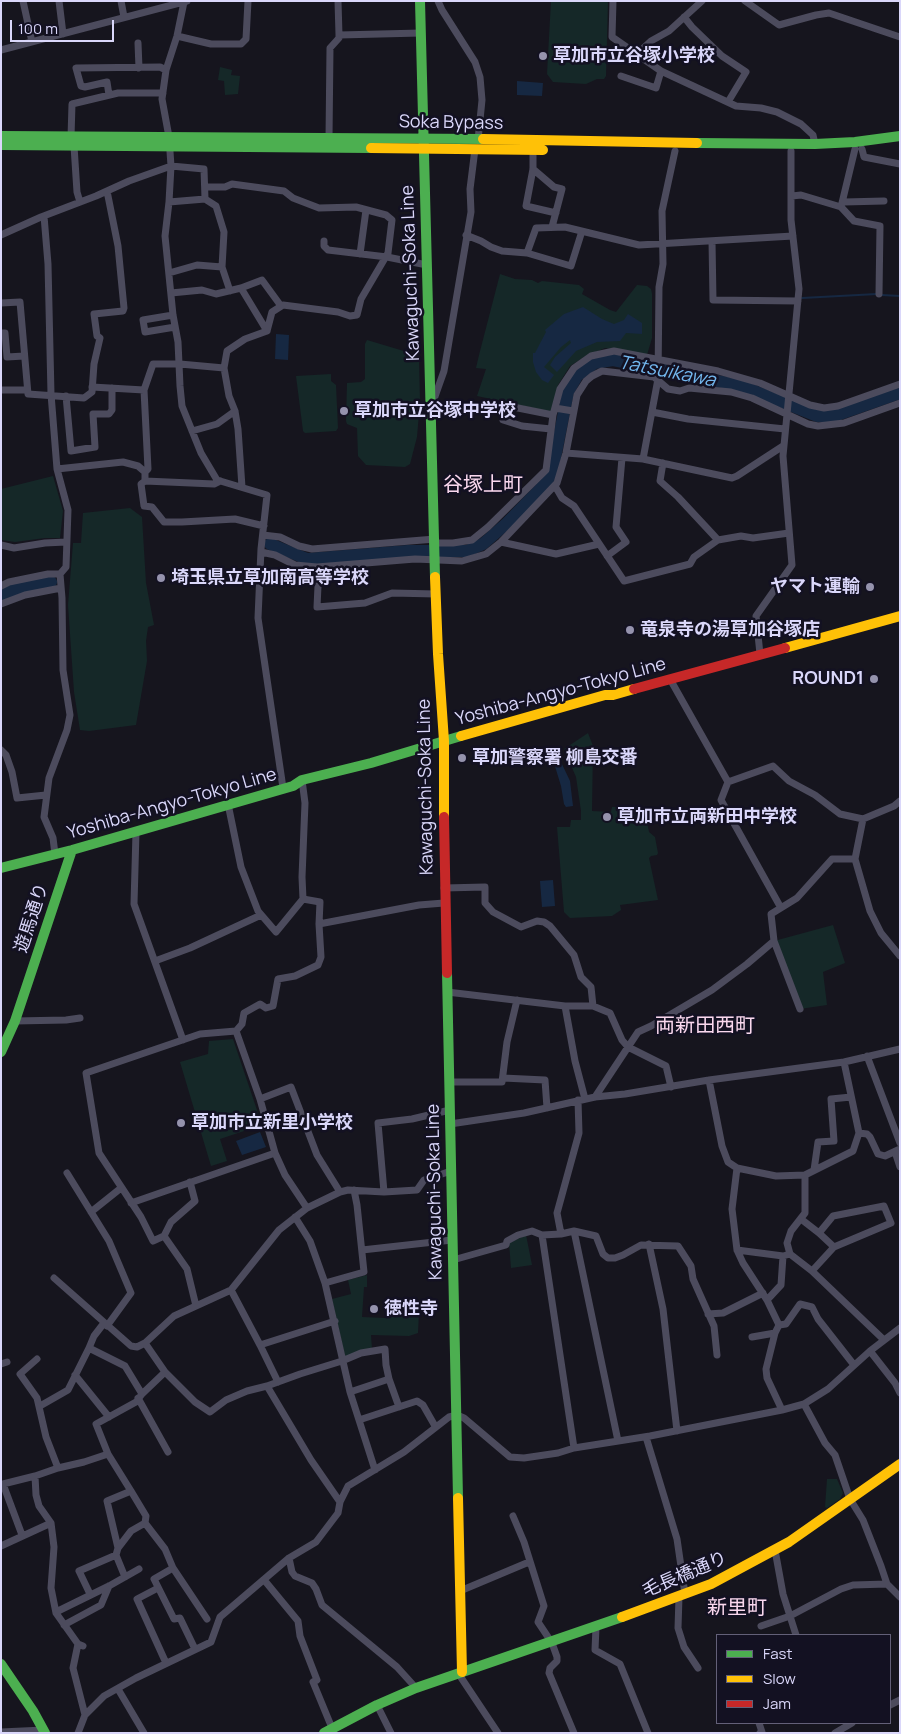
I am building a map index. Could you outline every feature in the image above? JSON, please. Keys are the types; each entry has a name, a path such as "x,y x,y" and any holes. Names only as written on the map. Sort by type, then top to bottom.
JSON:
{"main road":[{"name":"Kawaguchi-Soka Line","path":"420,1 436,594 444,741 444,903 457,1415 460,1673"},
{"name":"Soka Bypass","path":"1,136 73,141 424,144 815,144 856,142 900,136"},
{"name":"Soka Bypass","path":"170,142 329,138 424,144"},
{"name":"Soka Bypass","path":"1,145 73,141"},
{"name":"Soka Bypass","path":"476,144 533,150 674,151 858,149 900,144"},
{"name":"Yoshiba-Angyo-Tokyo Line","path":"1,868 136,832 293,786 302,780 371,763 529,716 900,616"},
{"name":"遊馬通り","path":"1,1052 15,1021 72,850"},
{"name":"毛長橋通り","path":"460,1673 552,1643 710,1584 775,1550 900,1464"},
{"path":"1,1664 44,1731"},
{"path":"328,1731 377,1705 416,1688 460,1673"}],"street":[{"path":"23,1 32,42"},
{"path":"59,1 63,34"},
{"path":"121,1 124,17"},
{"path":"177,36 211,44 241,44 246,39 248,1"},
{"path":"329,138 330,48 339,38 338,1"},
{"path":"432,406 444,371 471,212 470,189 482,100 480,77 474,62 438,1"},
{"path":"613,1 612,37 638,53 661,71 736,106 761,108 777,112 801,124 812,135 815,144"},
{"path":"638,53 651,41 669,31 702,1"},
{"path":"745,1 779,24 816,14 829,13 900,36"},
{"path":"1,50 186,2 166,70 162,99 170,142 171,166 170,202 165,236 180,364 182,406 200,453 217,480 267,495 261,552 258,618 283,788"},
{"path":"684,17 722,56 746,72 728,102"},
{"path":"339,35 421,33"},
{"path":"138,44 139,68"},
{"path":"109,95 106,82 85,87 80,86 76,68 160,67 166,70"},
{"path":"621,76 656,88 661,71"},
{"path":"80,202 77,192 72,104 118,93 163,93"},
{"path":"858,149 864,157 900,164"},
{"path":"842,204 858,149"},
{"path":"533,150 533,169 526,206 556,212"},
{"path":"643,459 658,377 659,287 664,264 662,211 674,151"},
{"path":"760,654 756,616 792,565 783,446 799,289 793,236 790,151"},
{"path":"1,235 129,181 171,166 204,169 205,199"},
{"path":"533,169 554,186 562,189 552,227"},
{"path":"205,187 232,184 284,191 293,198 319,208 356,208 386,215 392,220 387,257 361,300 357,315 350,316 338,312 283,304 272,312 267,331"},
{"path":"1,303 20,302 28,394 51,394 84,398 92,392 94,364 100,338 94,314 122,311 124,308 118,246 107,191"},
{"path":"792,196 801,195 842,204 884,201"},
{"path":"170,202 205,199 216,206 224,232 222,268 230,291"},
{"path":"842,204 854,220 880,226 878,294"},
{"path":"360,254 366,210"},
{"path":"44,216 48,264 51,394 57,469 68,510 66,567 60,574 63,670 70,715 67,730 49,778 44,817 53,838 55,854"},
{"path":"527,253 536,228 565,227 639,245 793,236"},
{"path":"466,236 502,251 527,253 571,266 582,231"},
{"path":"324,240 324,246 328,250 387,257 427,265"},
{"path":"712,240 713,300 798,301"},
{"path":"169,272 197,266 222,268"},
{"path":"171,293 202,290 216,294 241,288 262,280 281,306"},
{"path":"241,288 267,331"},
{"path":"173,314 143,320 146,332 175,327"},
{"path":"242,487 235,411 229,396 224,368 227,351 245,338 267,331"},
{"path":"1,333 5,332 7,357 24,356"},
{"path":"263,535 280,537 299,546 312,549 435,541 454,543 472,540 546,470 551,429 560,389 574,368 591,356 614,352 735,376 760,383 788,398 824,408 838,406 900,384"},
{"path":"224,368 180,364 153,364 144,390 148,469 145,472 145,481 141,484 144,506 152,507 164,522 235,519 264,526"},
{"path":"261,552 280,557 295,565 315,567 415,559 462,561 486,554 502,542 555,486 566,453 573,411 579,389 586,381 602,371 658,377 668,389 680,391 689,388 731,392 752,398 808,424 826,426 862,418 900,403"},
{"path":"92,387 144,390"},
{"path":"66,396 71,451 95,447 93,414 109,414 112,410 112,388"},
{"path":"1,390 27,390"},
{"path":"551,429 522,426 503,420 508,406 554,412 573,411"},
{"path":"192,432 217,424 235,411"},
{"path":"652,412 688,419 785,429"},
{"path":"566,453 663,462 732,478 783,446"},
{"path":"607,556 626,542 616,527 622,458"},
{"path":"57,469 123,462 138,466 145,472"},
{"path":"663,462 660,481 678,497 718,540"},
{"path":"145,481 214,484 220,481"},
{"path":"555,486 562,498 574,506 624,581 690,564 694,557 718,540 741,536 753,538 789,534"},
{"path":"1,544 14,548 45,542 66,542"},
{"path":"502,542 556,554 598,544"},
{"path":"315,567 318,586 317,607 365,604 392,593 436,594"},
{"path":"1,586 9,582 48,574 60,574"},
{"path":"1,604 25,595 61,588"},
{"path":"670,679 728,782"},
{"path":"1,750 6,755 12,772 17,798 46,795"},
{"path":"781,908 721,800 728,782 772,766 789,781 814,795 840,814 863,819 894,806 900,800"},
{"path":"228,804 241,867 258,912 276,932 303,899 302,877 306,802 302,780"},
{"path":"863,819 855,859 870,910 881,934 900,956"},
{"path":"136,832 134,904 183,1040"},
{"path":"800,1009 774,941 771,914 797,898 832,859 855,859"},
{"path":"444,888 485,887 485,903 493,912 521,927 537,921 544,922 550,926 574,955 582,977 591,987 593,1006"},
{"path":"190,1182 195,1201 171,1222 164,1236 153,1241 141,1217 99,1153 86,1073 200,1034 236,1031 242,1024 244,1013 260,1004 266,1008 272,1006 278,979 295,976 318,965 321,957 320,902 303,899"},
{"path":"319,924 419,905 444,903"},
{"path":"155,962 261,915"},
{"path":"595,1097 638,1032 712,990 774,941"},
{"path":"447,992 566,1006 593,1006 610,1013 622,1040 628,1046 666,1066 671,1087"},
{"path":"450,1082 502,1082 504,1078 506,1042 517,1000"},
{"path":"562,1234 557,1213 579,1133 581,1100 566,1006"},
{"path":"15,1021 80,1018"},
{"path":"236,1031 260,1099 275,1152 285,1175 307,1208"},
{"path":"450,1124 547,1108 595,1097 844,1062 900,1049"},
{"path":"866,1056 900,1143"},
{"path":"710,1080 722,1146 728,1162 737,1168 776,1176 805,1175 853,1151 860,1133 844,1062"},
{"path":"504,1078 545,1080 547,1108"},
{"path":"260,1099 291,1087 317,1154 340,1192"},
{"path":"814,1170 818,1142 834,1141 831,1099 851,1097"},
{"path":"384,1192 378,1123 412,1119 450,1110"},
{"path":"860,1133 870,1137 878,1154 885,1156 897,1150 900,1167"},
{"path":"131,1203 275,1152"},
{"path":"737,1168 732,1208 737,1250 779,1325"},
{"path":"54,1278 131,1346 137,1347 174,1316 230,1290 279,1230 307,1208 340,1192 354,1190 384,1192 417,1190 424,1180 451,1171"},
{"path":"40,1406 68,1390 94,1336 130,1293 110,1241 67,1173"},
{"path":"708,1314 723,1313 765,1297 781,1285 787,1243 791,1232 805,1213 805,1175"},
{"path":"92,1212 121,1188"},
{"path":"325,1283 364,1272 354,1190"},
{"path":"812,1271 834,1247 891,1223 884,1206 833,1216 819,1233"},
{"path":"295,1217 310,1241 325,1283 350,1392 375,1470"},
{"path":"801,1219 834,1247"},
{"path":"574,1230 618,1441"},
{"path":"453,1260 506,1245 507,1241 524,1233 532,1232 542,1235 562,1234 574,1230 596,1236 603,1254 608,1258 614,1258 641,1245 678,1246 691,1266 693,1279 714,1326 717,1355"},
{"path":"542,1235 574,1448"},
{"path":"164,1236 187,1269 196,1306"},
{"path":"362,1250 452,1240"},
{"path":"649,1244 663,1308 677,1431"},
{"path":"737,1250 786,1255 812,1271 884,1340"},
{"path":"230,1290 278,1382"},
{"path":"779,1325 786,1324 800,1304 812,1308 818,1319 854,1365"},
{"path":"260,1345 335,1321"},
{"path":"779,1325 775,1332 766,1369 767,1378 782,1410"},
{"path":"78,1733 85,1715 104,1696 166,1663 211,1642 220,1617 265,1581 289,1558 316,1542 338,1513 340,1502 348,1486 404,1452 449,1417 457,1415 464,1418 510,1457 524,1458 677,1431 804,1404 828,1389 870,1351 900,1328"},
{"path":"752,1337 775,1332"},
{"path":"144,1343 165,1372 195,1402 210,1412 226,1400 247,1391 267,1386 361,1353 385,1350 389,1379 399,1407"},
{"path":"89,1348 124,1366 168,1452"},
{"path":"870,1351 895,1383 900,1393"},
{"path":"37,1359 20,1374 37,1398 46,1437 58,1468"},
{"path":"165,1372 136,1402 96,1424 108,1454 146,1516 145,1523 165,1549 172,1568 207,1619"},
{"path":"75,1375 109,1417"},
{"path":"350,1392 389,1379"},
{"path":"267,1386 311,1460 340,1502"},
{"path":"359,1420 417,1401 423,1405 435,1426"},
{"path":"804,1404 825,1443 835,1455 850,1499 863,1520 882,1566 887,1584 900,1597"},
{"path":"646,1437 677,1539 682,1595 678,1628 684,1647 698,1668"},
{"path":"22,1535 4,1484 108,1454"},
{"path":"34,1476 39,1506 50,1523 54,1547 51,1588 56,1612 80,1645 73,1668 85,1715"},
{"path":"126,1577 117,1551 108,1501 131,1491"},
{"path":"513,1516 544,1606 538,1622 552,1643 557,1657 557,1661 550,1668 549,1673 574,1733"},
{"path":"1,1546 50,1523"},
{"path":"90,1594 79,1571 117,1551 131,1531 145,1523"},
{"path":"775,1550 783,1594 796,1634"},
{"path":"289,1558 294,1576 312,1584 322,1605 397,1667 416,1688"},
{"path":"460,1591 529,1562"},
{"path":"172,1568 154,1579 174,1619 180,1618 195,1649"},
{"path":"56,1612 139,1569"},
{"path":"265,1581 298,1621 300,1636 317,1680 313,1682 328,1731"},
{"path":"761,1626 790,1616 841,1589 853,1585 887,1584"},
{"path":"64,1625 101,1605 109,1586"},
{"path":"158,1588 136,1599 166,1663"},
{"path":"596,1627 595,1650 620,1664 648,1733"},
{"path":"460,1673 498,1733"},
{"path":"118,1689 144,1733"},
{"path":"377,1705 391,1733"},
{"path":"835,1733 849,1727"},
{"path":"1,1732 44,1731"}],"green space":[{"path":"551,1 608,1 606,76 604,79 597,79 586,84 553,82 547,74"},
{"path":"220,67 232,70 231,75 240,76 238,94 225,95 224,81 218,80"},
{"path":"500,274 515,279 532,280 538,283 542,281 579,285 584,289 582,294 616,312 637,285 647,286 651,289 652,294 652,338 647,355 605,348 586,356 570,366 558,385 552,412 477,396 486,369 476,368"},
{"path":"367,340 419,357 420,402 417,437 410,464 405,467 366,465 358,456 357,428 347,424 346,421 347,383 361,382 365,379 365,344"},
{"path":"331,374 331,381 336,385 338,428 336,431 305,433 303,431 296,376"},
{"path":"53,476 63,511 60,538 15,542 1,540 1,489"},
{"path":"130,508 142,517 146,583 154,625 148,627 146,641 147,661 136,725 89,731 80,730 74,692 68,605 73,543 81,543 83,513"},
{"path":"588,733 593,746 592,811 611,812 612,807 635,807 646,817 649,832 655,837 658,853 649,858 658,900 620,905 621,910 612,916 570,918 564,912 557,827 570,827 571,820 581,820 581,811 576,777 564,749"},
{"path":"833,925 845,963 823,972 827,1005 800,1009 774,941"},
{"path":"233,1039 259,1116 250,1129 220,1139 227,1161 211,1166 180,1062 208,1054 209,1041"},
{"path":"526,1235 532,1265 511,1268 509,1243"},
{"path":"367,1275 367,1287 364,1287 362,1317 386,1318 387,1312 391,1313 392,1311 419,1312 418,1333 409,1336 371,1335 372,1349 345,1357 332,1299 351,1294 348,1280"},
{"path":"827,1479 837,1479 843,1493 840,1499 827,1508 825,1507"}],"water":[{"path":"517,81 543,83 542,96 517,95"},
{"path":"583,307 614,324 624,320 628,314 642,323 642,334 626,333 620,341 597,342 576,351 557,372 550,365 555,357 571,343 570,340 561,347 544,367 554,375 548,383 542,380 536,372 533,353 535,353 546,332 545,330 564,314"},
{"path":"276,334 289,335 288,360 275,359"},
{"path":"560,760 570,781 573,806 566,807 564,804 554,763"},
{"path":"553,880 555,906 542,907 540,881"},
{"path":"260,1132 266,1147 242,1155 236,1141"}],"waterway":[{"path":"802,298 877,294"},
{"path":"882,295 900,296"},
{"name":"Tatsuikawa","path":"270,544 307,559 408,551 467,551 483,544 507,523 546,483 552,473 568,392 577,376 595,363 613,360 742,386 817,416 834,416 900,393"},
{"path":"1,596 16,589 51,582"}],"traffic: fast":[{"path":"420,1 435,577"},
{"path":"1,136 483,139"},
{"path":"697,143 815,144 855,142 900,136"},
{"path":"1,145 371,148"},
{"path":"1,868 72,850 293,786 302,780 371,763 461,736"},
{"path":"1,1052 15,1021 72,850"},
{"path":"447,973 458,1498"},
{"path":"324,1733 377,1705 416,1688 622,1617"},
{"path":"1,1664 33,1711 45,1733"}],"traffic: slow":[{"path":"483,139 697,143"},
{"path":"371,148 543,150"},
{"path":"435,577 444,741 444,817"},
{"path":"785,648 900,616"},
{"path":"461,736 605,695 613,695 634,689"},
{"path":"622,1617 711,1584 789,1542 900,1464"},
{"path":"458,1498 462,1672"}],"traffic: jam":[{"path":"634,689 785,648"},
{"path":"444,817 447,973"}],"place":[{"name":"草加市立谷塚小学校","path":"543,56"},
{"name":"草加市立谷塚中学校","path":"344,411"},
{"name":"埼玉県立草加南高等学校","path":"161,578"},
{"name":"ヤマト運輸","path":"870,587"},
{"name":"竜泉寺の湯草加谷塚店","path":"630,630"},
{"name":"ROUND1","path":"874,679"},
{"name":"草加警察署 柳島交番","path":"462,758"},
{"name":"草加市立両新田中学校","path":"607,817"},
{"name":"草加市立新里小学校","path":"181,1123"},
{"name":"徳性寺","path":"374,1309"}],"district":[{"name":"谷塚上町","path":"483,485"},
{"name":"両新田西町","path":"705,1026"},
{"name":"新里町","path":"737,1608"}]}
